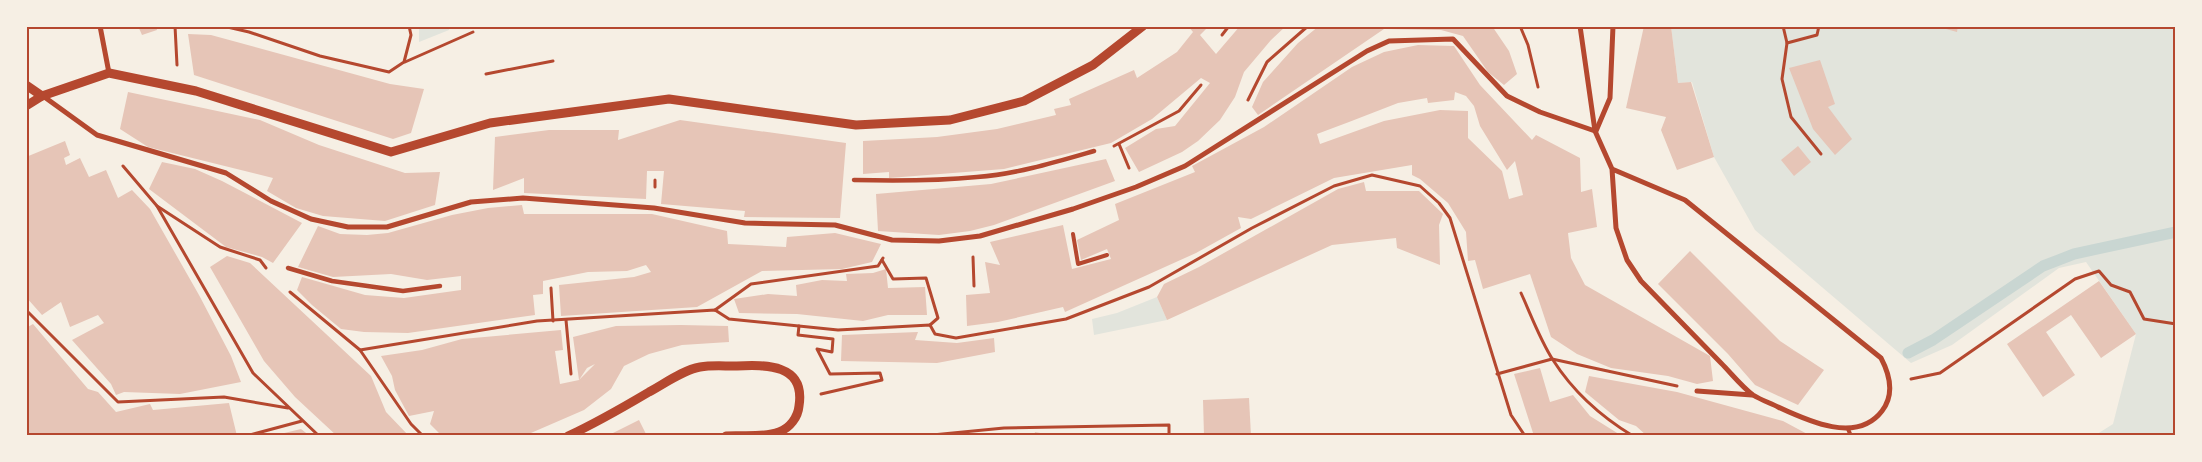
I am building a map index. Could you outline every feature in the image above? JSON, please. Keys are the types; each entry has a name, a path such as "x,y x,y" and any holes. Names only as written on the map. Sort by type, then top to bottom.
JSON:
{"street":[{"path":"100,26 109,74"},
{"path":"26,106 42,96 109,74 196,91 391,152 490,123 669,99 856,125 950,120 1024,101 1094,66 1143,26"},
{"path":"1580,26 1595,131 1612,168 1616,228 1627,260 1641,281 1753,395 1803,419 1848,428 1861,426 1874,420 1884,410 1891,384 1888,370 1881,358 1685,200 1612,168"},
{"path":"1595,131 1610,98 1613,26"},
{"path":"26,85 97,135 226,173 271,201 311,219 348,227 387,227 471,202 523,198 654,208 745,223 835,225 892,240 939,241 980,236 1072,209 1136,187 1185,166 1367,51 1389,40 1453,40 1507,96 1540,112 1595,131"},
{"path":"854,180 907,181 978,177 1024,170 1094,152"},
{"path":"288,268 332,281 403,291 440,286"},
{"path":"568,436 595,424 670,380 699,367 769,365 786,372 792,377 798,385 800,398 795,419 788,427 771,434 726,436"},
{"path":"1697,390 1753,395"}],"lane":[{"path":"1072,234 1078,264 1107,255"},
{"path":"1848,428 1851,436"}],"path":[{"path":"175,26 178,88"},
{"path":"223,26 249,32 320,56 389,72 404,62 473,32"},
{"path":"404,62 412,35 409,26"},
{"path":"1222,35 1229,26"},
{"path":"1228,139 1267,62 1308,26"},
{"path":"1520,26 1528,45 1538,84 1540,112"},
{"path":"1782,26 1787,43 1782,79 1791,117 1821,154"},
{"path":"1787,43 1817,35 1819,26"},
{"path":"486,74 553,61"},
{"path":"1094,152 1119,144 1179,111 1201,85"},
{"path":"117,160 157,206 253,373 319,436"},
{"path":"930,325 935,334 956,338 1066,318 1149,287 1252,228 1334,186 1372,176 1420,186 1439,203 1450,218 1511,415 1525,436"},
{"path":"972,237 974,286"},
{"path":"649,316 715,310 751,284 878,266 892,240"},
{"path":"715,310 729,319 838,330 930,325 938,318 926,278 893,279 882,259"},
{"path":"1891,384 1940,373 2075,279 2099,271 2111,284 2130,292 2144,319 2176,324"},
{"path":"551,288 553,321"},
{"path":"1521,293 1552,359 1577,392 1607,420 1633,436"},
{"path":"26,310 118,402 224,397 290,408"},
{"path":"566,320 571,374"},
{"path":"799,326 798,335 833,338 832,352 817,349 830,374 880,373 882,380 820,394"},
{"path":"360,350 411,424 423,436"},
{"path":"1497,374 1552,359 1697,390"},
{"path":"246,436 302,421"},
{"path":"922,436 1004,428 1169,425 1169,436"}],"shaded area":[{"path":"419,26 450,26 449,30 419,42"},
{"path":"1671,26 2176,26 2176,436 2094,436 2113,424 2136,334 2086,262 2059,268 1952,345 1911,363 1755,230 1714,157 1692,82 1678,83"},
{"path":"1157,297 1167,320 1094,335 1092,319 1117,313"}],"building":[{"path":"138,26 156,26 157,30 142,35"},
{"path":"1188,26 1209,26 1200,35 1216,54 1240,26 1286,26 1271,40 1244,72 1235,97 1220,120 1198,141 1182,152 1139,172 1125,148 1156,129 1175,126 1210,83 1201,78 1152,119 1111,143 1004,169 889,178 889,172 863,174 863,141 937,137 997,129 1056,115 1054,109 1071,105 1069,99 1134,70 1137,78 1177,52 1193,32"},
{"path":"1319,26 1492,26 1509,51 1517,74 1504,85 1488,72 1463,36 1441,30 1384,29 1258,115 1252,107 1263,82 1298,43"},
{"path":"1644,26 1671,26 1678,83 1691,82 1714,157 1677,170 1661,130 1666,117 1626,108"},
{"path":"1935,26 1958,26 1957,32"},
{"path":"188,34 211,35 390,84 424,89 411,133 393,139 194,75"},
{"path":"1418,45 1454,46 1480,85 1532,140 1536,135 1580,158 1581,192 1592,189 1597,227 1568,233 1571,258 1585,285 1710,356 1713,381 1697,384 1668,376 1611,368 1577,354 1551,337 1530,274 1483,289 1475,260 1468,261 1466,232 1448,203 1420,179 1412,175 1412,165 1334,178 1251,219 1238,217 1241,228 1196,253 1065,312 1063,307 998,322 967,326 966,295 990,293 985,262 1000,265 990,242 1063,225 1072,269 1111,259 1107,249 1081,260 1077,240 1119,220 1115,204 1195,172 1192,166 1264,127 1352,67 1384,52","holes":["1455,92 1466,96 1474,106 1480,126 1507,170 1515,161 1523,195 1509,199 1502,171 1468,138 1468,111 1440,110 1384,121 1320,144 1317,134 1398,103 1427,98 1428,103 1454,100"]},
{"path":"1820,60 1835,104 1828,107 1852,139 1835,155 1813,129 1789,68"},
{"path":"128,92 260,120 319,145 405,173 440,172 435,205 385,221 323,216 296,208 267,191 273,178 148,147 120,129"},
{"path":"680,120 846,143 840,218 744,217 745,211 661,204 664,171 647,171 646,199 524,193 524,178 493,190 495,137 549,130 619,130 618,140"},
{"path":"65,141 70,155 64,158 66,165 80,158 89,177 106,170 118,198 132,190 150,209 199,295 231,356 241,382 180,394 124,392 116,395 111,384 72,340 104,323 98,315 70,327 61,302 42,315 26,297 26,157"},
{"path":"1798,146 1811,162 1794,176 1781,160"},
{"path":"1106,159 1115,181 994,225 970,231 939,235 878,231 876,194 991,184"},
{"path":"162,162 195,169 302,223 273,263 262,257 226,247 149,189"},
{"path":"1364,182 1366,191 1419,191 1443,214 1439,225 1440,265 1397,248 1396,238 1332,245 1167,320 1157,297 1164,284 1199,267 1338,189"},
{"path":"522,205 524,214 652,214 727,231 728,244 786,247 787,237 835,233 881,244 872,262 842,269 762,271 697,307 561,316 559,285 634,277 651,272 646,265 627,271 588,272 543,281 543,294 533,295 535,315 408,333 364,332 341,329 297,290 302,277 365,295 404,298 461,290 461,276 427,280 391,274 333,277 298,267 318,226 340,234 367,235 388,233 452,215 488,208"},
{"path":"1690,251 1780,341 1824,370 1798,405 1755,385 1728,354 1658,284"},
{"path":"227,256 250,263 371,376 386,412 409,436 337,436 295,397 264,361 210,267"},
{"path":"886,269 888,288 925,287 927,315 888,315 863,321 797,314 739,313 734,299 768,294 797,296 796,285 822,280 847,281 846,274 873,273"},
{"path":"2099,281 2136,334 2101,358 2071,315 2046,332 2075,375 2043,397 2007,344"},
{"path":"33,324 88,389 98,392 116,412 150,404 153,410 229,403 237,436 26,436 26,328"},
{"path":"616,326 728,326 729,342 682,345 649,354 624,366 611,389 584,410 524,436 442,436 430,424 434,411 409,416 395,390 392,376 381,356 422,350 462,339 561,330 563,350 555,351 560,384 579,380 573,337","holes":["595,364 579,380 587,368"]},
{"path":"918,332 915,340 957,343 994,338 995,352 937,363 841,361 842,335"},
{"path":"1540,368 1550,402 1573,395 1590,416 1622,436 1534,436 1514,374"},
{"path":"1589,376 1677,392 1783,421 1811,436 1647,436 1636,426 1619,420 1585,392"},
{"path":"1249,398 1251,436 1204,436 1203,400"},
{"path":"639,420 647,436 607,436"},
{"path":"301,429 310,436 276,436 276,435"},
{"path":"1035,432 1051,435 1051,436 1034,436"}],"waterway":[{"path":"1908,353 1933,340 2043,266 2074,254 2176,232"}]}
